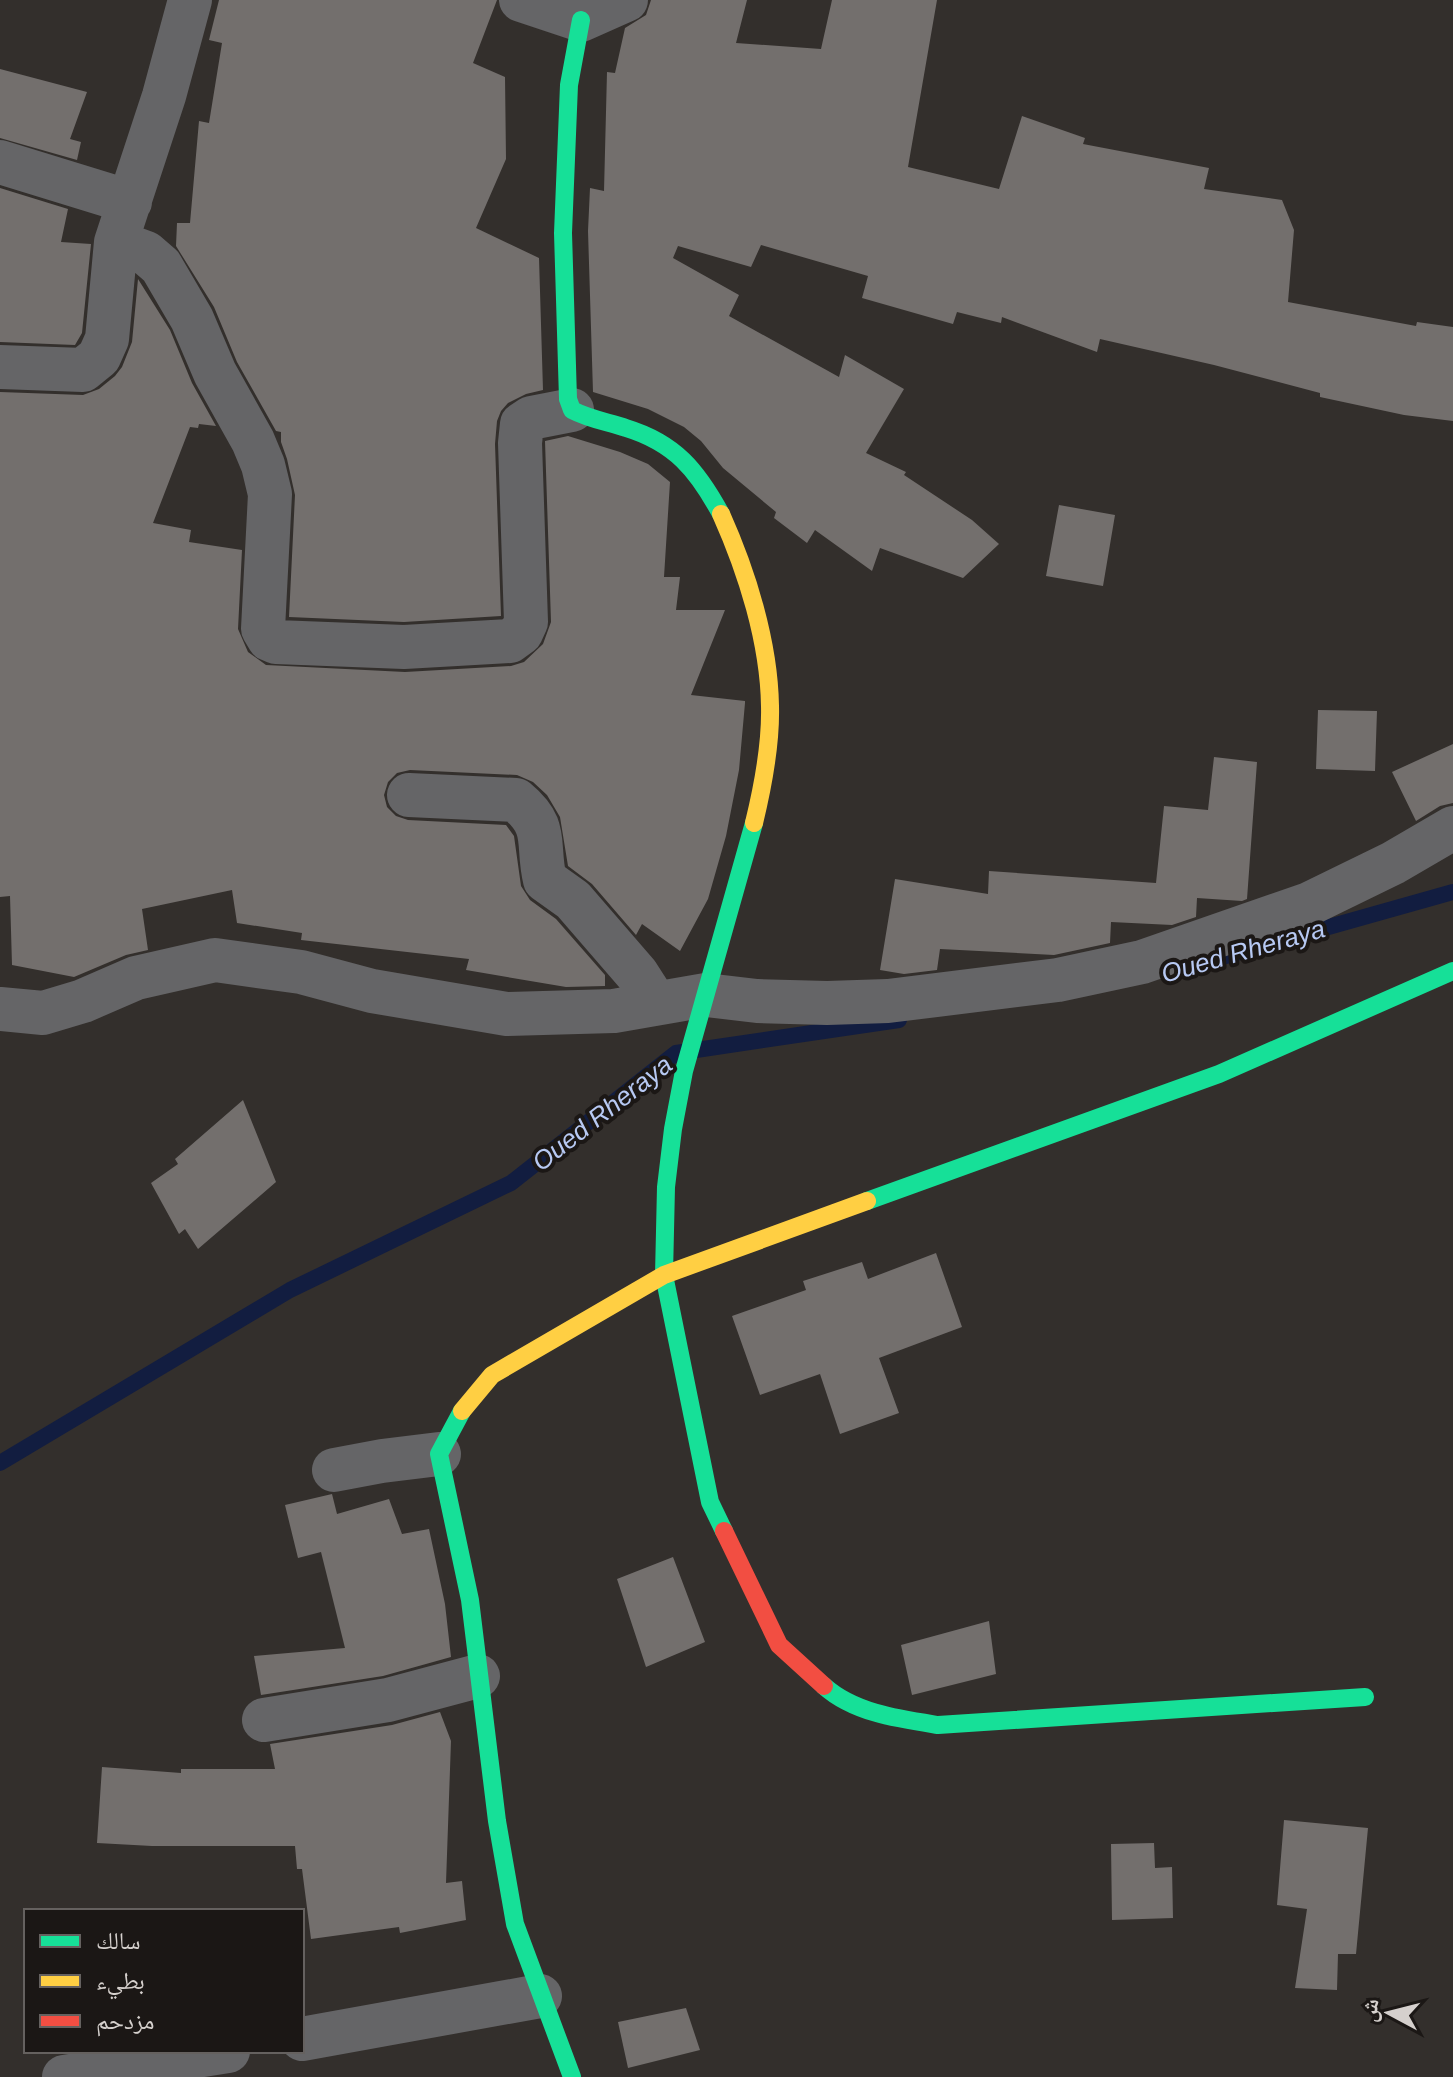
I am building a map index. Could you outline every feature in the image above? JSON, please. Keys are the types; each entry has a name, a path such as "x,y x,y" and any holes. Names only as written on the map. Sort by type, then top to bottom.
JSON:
{"street":[{"path":"0,367 83,370 99,357 107,339 123,222 164,96 190,0"},
{"path":"521,0 581,20 626,0"},
{"path":"572,410 566,385 563,233 569,85 581,20"},
{"path":"0,162 123,222 146,253 161,266 192,319 215,373 253,441 270,494 263,629 269,639 276,642 404,647 510,641 521,633 526,622 520,443 522,424 531,418 572,410 592,419 645,433 673,450 693,469 730,533 755,610 770,702 767,755 753,834 690,1042 671,1133 663,1241 664,1275 710,1502 779,1645 833,1694 883,1716 938,1725 1365,1697"},
{"path":"409,795 516,800 526,807 540,828 545,880 565,892 584,912 637,974 655,1002"},
{"path":"0,1009 43,1013 83,1001 136,978 215,960 301,972 372,991 507,1014 602,1012 706,995 813,1003 888,1001 1058,980 1142,962 1309,904 1393,863 1453,828"},
{"path":"572,2077 515,1924 497,1821 470,1600 439,1454 458,1415 492,1375 664,1275 1219,1074 1453,971"},
{"path":"334,1470 439,1454"},
{"path":"264,1720 388,1700 478,1676"},
{"path":"304,2039 540,1996"},
{"path":"64,2077 215,2053"}],"building":[{"path":"219,0 497,0 473,63 505,77 506,159 476,228 539,258 543,390 508,403 497,421 495,444 501,616 404,622 289,617 295,495 281,432 276,431 237,362 214,307 176,246 177,223 190,223 199,121 209,123 222,43 209,40"},
{"path":"651,0 747,0 736,43 821,49 832,0 937,0 908,167 999,189 1022,116 1085,138 1083,144 1209,168 1204,189 1282,200 1294,230 1288,302 1416,326 1417,322 1453,327 1453,421 1404,415 1320,397 1320,393 1214,365 1100,339 1097,352 1002,317 1001,323 957,312 953,324 862,298 868,276 761,245 751,267 678,246 673,258 739,295 729,316 839,377 845,355 904,389 866,453 906,472 904,475 972,520 999,544 963,578 880,548 872,571 815,530 807,543 774,518 776,512 723,468 701,441 684,427 648,409 593,392 588,231 590,188 604,191 607,72 615,73 625,28 646,15"},
{"path":"0,69 87,92 70,139 81,142 77,160 0,138"},
{"path":"0,188 68,209 61,242 91,244 82,333 75,345 0,342"},
{"path":"138,279 170,330 192,383 216,426 199,424 198,428 190,427 153,523 191,530 189,542 242,550 238,629 248,652 266,665 405,672 511,666 524,662 543,644 551,622 545,441 568,436 620,452 648,464 670,482 664,577 680,577 676,610 725,610 691,695 745,701 739,770 726,836 708,899 680,951 642,924 636,935 592,884 568,866 560,817 547,795 533,782 517,775 410,770 397,773 388,782 384,795 387,807 396,816 408,820 506,825 514,836 521,886 530,900 556,919 605,975 605,986 566,987 466,970 469,959 301,940 302,933 237,923 232,890 142,909 148,950 126,955 74,977 12,965 10,896 0,897 0,392 83,395 99,389 115,376 132,342"},
{"path":"1059,505 1115,515 1103,586 1046,576"},
{"path":"1318,710 1377,711 1375,771 1316,769"},
{"path":"1453,744 1453,803 1440,806 1416,821 1392,772"},
{"path":"1214,757 1257,762 1247,899 1197,898 1196,917 1172,925 1111,922 1110,943 1054,955 940,949 937,970 904,974 880,970 895,879 988,894 989,871 1156,883 1164,806 1208,810"},
{"path":"243,1100 276,1182 198,1249 185,1229 179,1234 151,1183 178,1164 175,1159"},
{"path":"936,1253 962,1327 879,1358 899,1413 840,1434 820,1374 760,1395 732,1316 806,1290 803,1281 862,1262 868,1279"},
{"path":"332,1494 337,1514 389,1499 402,1534 429,1529 445,1604 451,1657 383,1676 261,1695 254,1656 345,1648 321,1552 298,1558 285,1505"},
{"path":"673,1557 705,1642 646,1667 617,1579"},
{"path":"989,1621 996,1674 912,1695 901,1645"},
{"path":"440,1712 451,1741 446,1883 462,1881 466,1920 400,1933 399,1927 311,1939 302,1869 297,1869 295,1846 97,1843 102,1767 181,1773 181,1769 275,1769 270,1744 392,1725"},
{"path":"1284,1820 1368,1828 1356,1954 1338,1954 1337,1990 1295,1988 1307,1909 1277,1905"},
{"path":"1154,1843 1155,1868 1172,1867 1173,1918 1112,1920 1111,1844"},
{"path":"686,2008 700,2050 628,2068 618,2022"}],"waterway":[{"name":"Oued Rheraya","path":"1208,961 1453,892"},
{"name":"Oued Rheraya","path":"0,1463 290,1290 511,1183 676,1053 899,1020"}],"traffic: fast":[{"path":"581,20 569,85 563,233 568,399 572,410 643,434 671,450 693,471 721,514"},
{"path":"724,1531 710,1502 664,1275 666,1187 684,1071 754,823"},
{"path":"867,1201 1219,1074 1453,971"},
{"path":"462,1411 439,1454 470,1600 497,1821 515,1924 572,2077"},
{"path":"824,1686 863,1709 938,1725 1365,1697"}],"traffic: slow":[{"path":"721,514 755,608 769,682 768,750 754,823"},
{"path":"462,1411 492,1375 664,1275 867,1201"}],"traffic: jam":[{"path":"724,1531 779,1645 824,1686"}]}
